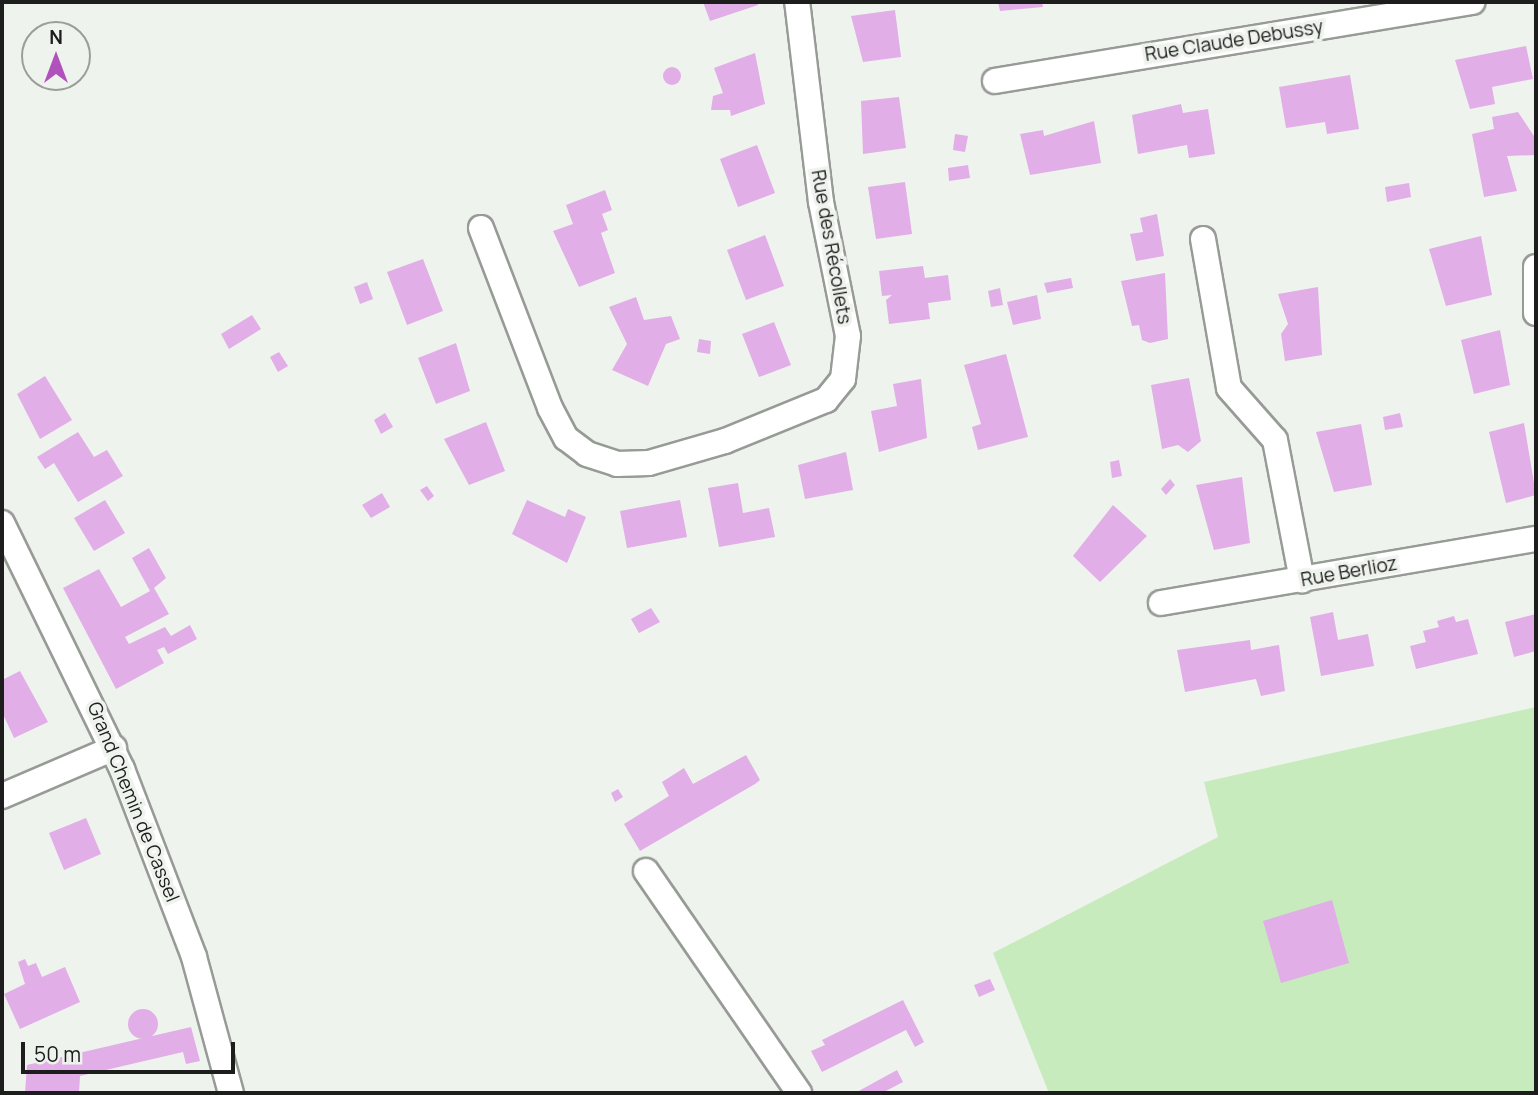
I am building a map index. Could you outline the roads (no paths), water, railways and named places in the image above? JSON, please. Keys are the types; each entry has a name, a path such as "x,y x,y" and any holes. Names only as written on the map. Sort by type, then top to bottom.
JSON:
{"street":[{"name":"Rue des Récollets","path":"481,228 550,408 566,438 587,454 617,464 649,463 725,441 826,400 843,379 848,336 821,202 797,2"},
{"name":"Rue Claude Debussy","path":"995,81 1473,2"},
{"path":"1203,239 1229,388 1275,440 1302,580"},
{"path":"1536,267 1536,313"},
{"name":"Grand Chemin de Cassel","path":"2,523 114,748 194,957 231,1093"},
{"name":"Rue Berlioz","path":"1161,603 1536,539"},
{"path":"2,796 114,748"},
{"path":"646,871 799,1093"}]}
